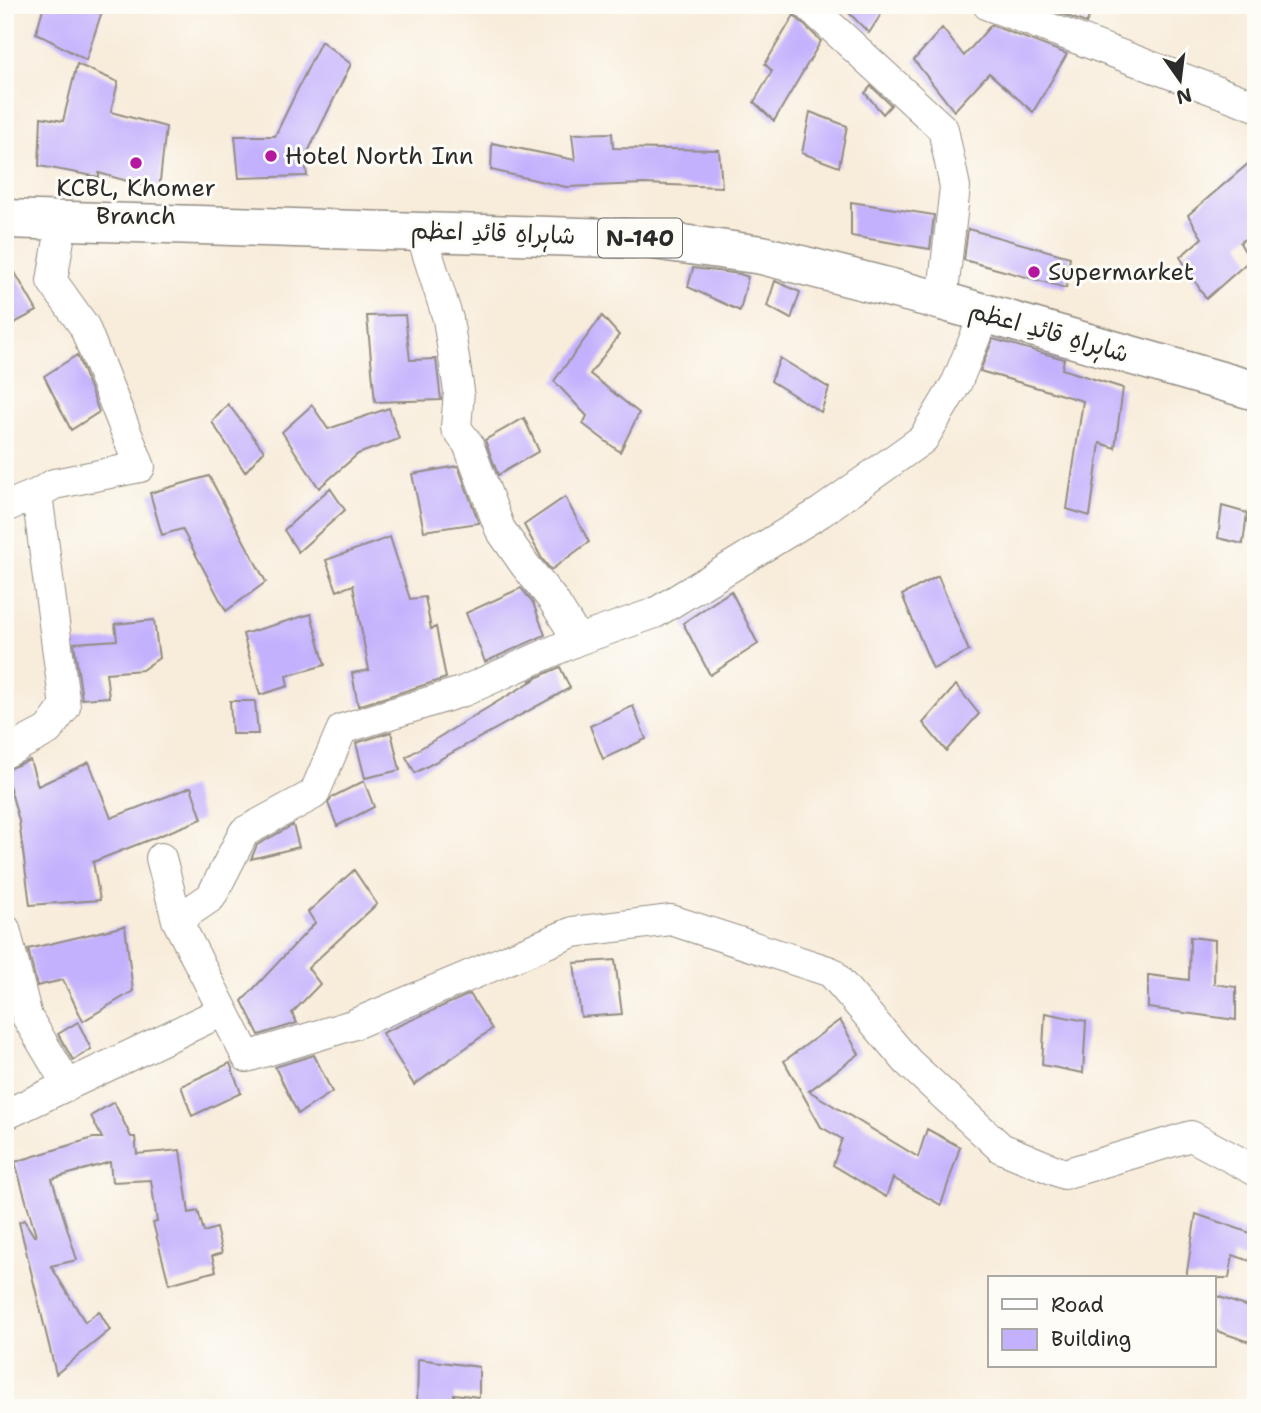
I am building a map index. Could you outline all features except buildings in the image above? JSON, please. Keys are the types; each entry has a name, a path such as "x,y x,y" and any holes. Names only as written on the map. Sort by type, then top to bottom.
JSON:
{"highway":[{"name":"شاہراہِ قائدِ اعظم","path":"5,219 646,239 762,255 942,301 1256,391"}],"street":[{"path":"808,5 943,129 955,187 942,301"},
{"path":"988,5 1256,106"},
{"path":"5,507 54,484 140,467 84,326 52,281 62,221"},
{"path":"420,230 448,319 460,391 456,428 468,444 500,529 553,600 578,640"},
{"path":"177,920 211,897 244,832 313,794 342,729 464,691 578,640 655,612 821,512 923,439 957,382 985,313"},
{"path":"5,753 48,730 65,707 37,494"},
{"path":"162,858 177,920 247,1057 352,1025 573,932 671,920 831,972 908,1062 1001,1148 1064,1174 1191,1136 1256,1171"},
{"path":"5,929 27,1017 68,1086"},
{"path":"5,1115 223,1011"}],"place":[{"name":"Hotel North Inn","path":"271,156"},
{"name":"KCBL, Khomer Branch","path":"136,163"},
{"name":"Supermarket","path":"1034,272"}]}
